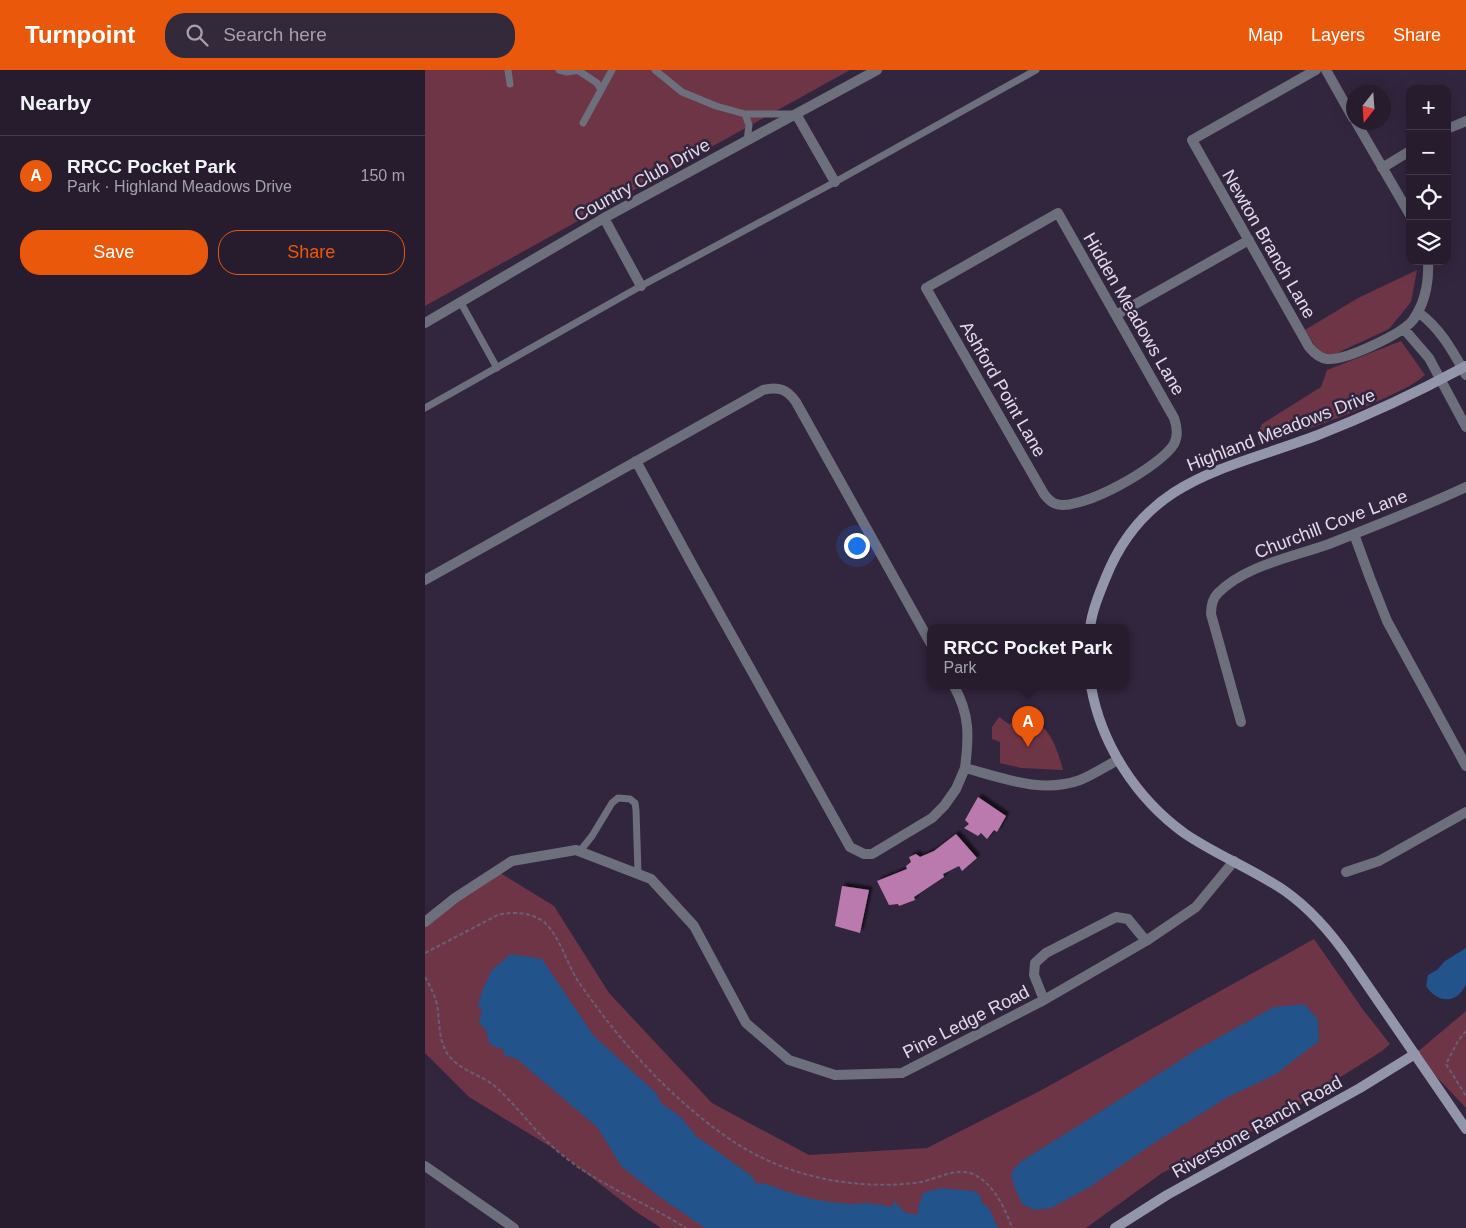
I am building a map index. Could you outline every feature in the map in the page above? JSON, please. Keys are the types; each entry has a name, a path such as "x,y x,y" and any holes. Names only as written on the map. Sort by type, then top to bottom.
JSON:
{"street":[{"name":"Country Club Drive","path":"425,323 461,304 604,218 877,70"},
{"name":"Newton Branch Lane","path":"1316,70 1192,140 1309,347 1315,354 1323,358 1337,358 1386,340 1404,329"},
{"path":"1326,70 1346,106"},
{"path":"796,114 835,182"},
{"path":"1451,128 1466,121"},
{"path":"1361,130 1406,209"},
{"path":"1382,168 1406,153"},
{"name":"Hidden Meadows Lane","path":"926,288 1058,213 1174,418 1177,434"},
{"path":"604,218 641,286"},
{"path":"1116,315 1249,240"},
{"path":"1427,265 1427,286 1422,304 1404,329 1429,358 1466,427"},
{"name":"Ashford Point Lane","path":"926,288 1044,494 1051,502 1067,505 1081,502 1125,482 1166,453 1173,446 1177,434"},
{"path":"1418,312 1434,325 1445,338 1465,370"},
{"name":"Highland Meadows Drive","path":"1091,624 1110,566 1121,546 1148,513 1177,489 1220,469 1363,417 1465,370"},
{"path":"425,580 763,390 774,388 791,394 927,637"},
{"path":"636,461 850,848 864,854 872,854 932,818 956,789 965,768 969,727 956,689"},
{"name":"Churchill Cove Lane","path":"1241,722 1211,608 1213,600 1222,589 1253,571 1413,511 1466,487"},
{"path":"1354,534 1391,627 1466,766"},
{"path":"1092,689 1097,714 1118,760 1144,797 1162,816 1184,833 1286,892 1303,905 1327,929 1466,1129"},
{"path":"965,768 1024,784 1044,786 1082,780 1118,760"},
{"path":"1346,872 1379,861 1466,812"},
{"name":"Pine Ledge Road","path":"425,922 455,898 512,861 576,850 580,851 651,879 694,926 746,1023 789,1060 835,1075 902,1073 1044,1000 1146,941 1196,907 1235,861"},
{"path":"1044,1000 1034,974 1035,963 1046,953 1116,917 1128,919 1146,941"},
{"name":"Riverstone Ranch Road","path":"1115,1228 1167,1195 1377,1078 1415,1054"},
{"path":"425,1166 514,1228"}],"lane":[{"path":"508,70 510,84"},
{"path":"559,70 567,72 580,70 597,83 601,90"},
{"path":"583,124 612,70"},
{"path":"655,70 681,92 716,106 745,114 796,114"},
{"path":"425,408 641,286 835,182 1036,70"},
{"path":"745,114 749,126 747,141"},
{"path":"461,304 497,368"},
{"path":"580,851 592,836 612,803 618,798 630,800 635,803 636,810 638,873"}],"path":[{"path":"425,953 497,915 510,912 525,914 535,918 546,924 577,979 607,1021 643,1064 685,1106 732,1141 753,1154 783,1168 821,1180 863,1185 898,1185 923,1182 959,1171 969,1173 980,1178 995,1193 1009,1218 1012,1228"},
{"path":"425,977 437,1004 438,1023 442,1041 448,1055 458,1064 496,1087 534,1129 561,1154 587,1172 661,1212 686,1228"},
{"path":"1466,1032 1458,1041 1446,1064 1466,1096"}],"shaded area":[{"path":"425,70 850,70 425,306"},
{"path":"1417,270 1411,302 1389,329 1333,355 1319,352 1305,330 1358,298"},
{"path":"1401,341 1425,375 1413,384 1358,410 1309,429 1259,445 1257,435 1262,424 1321,387 1327,370"},
{"path":"999,717 1009,724 1028,720 1042,727 1052,740 1063,770 1021,768 1000,763 1000,742 992,739 992,727"},
{"path":"497,871 554,906 609,993 712,1103 809,1155 927,1148 1038,1092 1314,939 1364,1011 1390,1044 1279,1119 1162,1173 1086,1228 661,1228 635,1211 556,1150 469,1097 425,1053 425,921"},
{"path":"1466,1011 1466,1108 1415,1054"}],"water":[{"path":"1466,948 1466,984 1462,991 1453,998 1448,999 1434,995 1426,986 1428,975 1437,970 1445,961"},
{"path":"511,954 542,959 593,1035 656,1093 662,1104 680,1116 696,1136 753,1177 756,1183 766,1184 812,1199 830,1202 849,1204 872,1203 889,1207 893,1206 894,1200 899,1207 910,1214 918,1214 923,1193 941,1188 973,1191 980,1195 982,1203 989,1208 998,1228 705,1228 657,1195 621,1166 598,1128 517,1059 504,1055 503,1049 489,1043 486,1030 479,1023 482,1011 478,1006 482,991 492,970"},
{"path":"1304,1004 1318,1019 1319,1041 1276,1074 1228,1097 1157,1141 1088,1188 1051,1208 1035,1210 1022,1204 1014,1186 1011,1173 1020,1162 1198,1049 1274,1007"}],"building":[{"path":"978,797 1006,816 997,832 994,830 987,839 981,833 978,836 964,828 969,824 965,820"},
{"path":"956,834 977,858 962,871 959,866 943,874 944,877 914,897 915,900 899,906 898,904 889,905 877,881 907,869 906,866 911,862 909,857 916,854 920,857 934,851"},
{"path":"842,886 869,890 860,933 835,926"}],"place":[{"name":"RRCC Pocket Park","path":"1028,747"}]}
